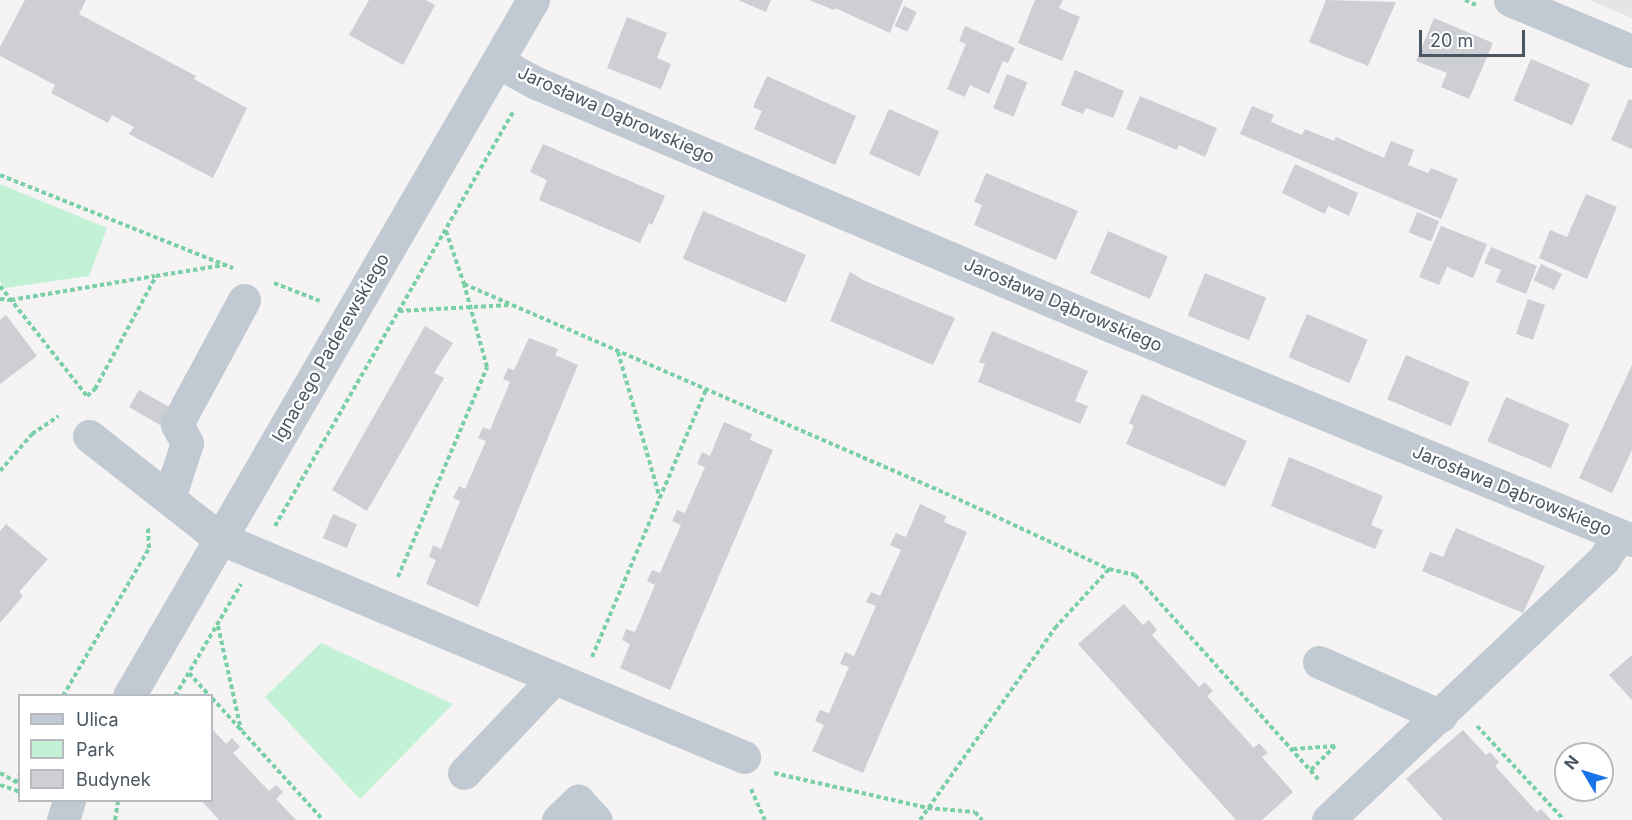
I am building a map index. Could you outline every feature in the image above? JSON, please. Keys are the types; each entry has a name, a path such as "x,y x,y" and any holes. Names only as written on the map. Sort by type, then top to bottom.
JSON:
{"street":[{"name":"Ignacego Paderewskiego","path":"130,694 533,0"},
{"path":"1510,0 1632,51"},
{"name":"Jarosława Dąbrowskiego","path":"498,62 534,82 1100,321 1625,538"},
{"path":"169,498 187,443 177,424 256,290"},
{"path":"88,436 219,538 554,678 755,771"},
{"path":"1328,820 1625,538"},
{"path":"1319,662 1440,716"},
{"path":"464,773 554,678"},
{"path":"558,820 578,801 596,820"},
{"path":"63,820 69,802"}],"path":[{"path":"0,175 236,268"},
{"path":"396,581 487,367 464,284 446,231"},
{"path":"0,299 11,300 225,264"},
{"path":"78,403 95,389 156,276"},
{"path":"464,284 945,493 1109,569 1135,575 1324,785"},
{"path":"0,286 87,396"},
{"path":"256,290 331,304"},
{"path":"399,311 512,305"},
{"path":"618,351 660,498"},
{"path":"590,663 706,390"},
{"path":"0,471 32,434 69,409"},
{"path":"64,694 148,548 148,525 154,510 169,498"},
{"path":"920,820 1055,628 1109,569"},
{"path":"218,626 241,730"},
{"path":"189,673 208,694"},
{"path":"213,699 323,820"},
{"path":"1487,736 1564,820"},
{"path":"1292,749 1336,746 1311,771"},
{"path":"765,820 755,771 928,808 975,812 982,820"},
{"path":"0,773 17,784"},
{"path":"0,785 18,791"},
{"path":"115,820 118,802"}],"shaded area":[{"path":"1589,0 1632,0 1632,18"}],"green space":[{"path":"0,184 107,228 89,276 5,288 0,281"},
{"path":"321,643 453,704 360,799 265,697"}],"building":[{"path":"25,0 86,0 79,14 196,76 194,79 247,108 213,178 129,134 134,127 112,115 108,123 51,93 55,85 0,56 0,47"},
{"path":"369,0 426,0 435,5 403,65 349,35"},
{"path":"738,0 771,0 766,12"},
{"path":"809,0 903,0 890,33 835,8 834,10"},
{"path":"1035,0 1063,0 1059,8 1080,17 1062,61 1018,43"},
{"path":"1326,0 1396,2 1368,66 1309,42"},
{"path":"904,6 917,12 907,32 895,26"},
{"path":"627,17 667,33 657,58 671,64 661,89 607,68"},
{"path":"1434,18 1493,43 1469,99 1441,87 1447,73 1416,61"},
{"path":"965,26 1015,48 1008,63 1003,61 989,94 970,85 965,97 947,89 966,44 959,41"},
{"path":"1531,59 1590,84 1572,125 1513,100"},
{"path":"1075,70 1124,91 1113,118 1086,108 1083,114 1061,105"},
{"path":"1007,74 1027,82 1014,117 993,108"},
{"path":"767,76 856,116 835,165 754,129 762,111 753,107"},
{"path":"1140,96 1217,128 1205,157 1179,145 1177,150 1126,129"},
{"path":"1629,99 1632,100 1632,149 1611,140"},
{"path":"1252,106 1274,115 1271,122 1302,135 1305,129 1334,141 1336,137 1384,158 1391,141 1414,150 1408,165 1428,173 1431,168 1458,179 1441,219 1240,134"},
{"path":"889,109 939,131 919,176 869,154"},
{"path":"543,144 665,196 652,225 649,223 640,243 539,200 547,180 530,172"},
{"path":"1295,164 1358,193 1349,216 1328,206 1325,214 1282,193"},
{"path":"986,173 1078,211 1056,260 974,225 982,205 974,202"},
{"path":"1586,194 1617,207 1587,279 1539,258 1550,230 1567,237"},
{"path":"703,211 806,255 786,303 683,259"},
{"path":"1417,212 1439,221 1431,241 1409,232"},
{"path":"1441,226 1487,244 1473,278 1447,267 1439,285 1419,277"},
{"path":"1108,231 1168,256 1150,299 1090,273"},
{"path":"1491,247 1537,266 1526,294 1496,282 1501,270 1484,263"},
{"path":"1541,264 1562,274 1554,290 1533,280"},
{"path":"850,272 865,281 955,318 933,365 830,321"},
{"path":"1205,273 1266,298 1249,340 1188,316"},
{"path":"1528,299 1545,305 1533,340 1516,334"},
{"path":"1307,314 1368,340 1349,383 1289,357"},
{"path":"6,315 37,356 0,384 0,320"},
{"path":"425,326 453,343 434,373 444,378 367,511 332,490"},
{"path":"992,331 1088,371 1075,401 1088,406 1080,424 978,382 985,364 979,362"},
{"path":"529,338 558,349 555,355 578,365 478,607 426,584 436,560 429,557 433,545 441,549 460,501 453,498 459,486 465,489 486,441 478,438 483,427 490,430 510,382 503,379 508,368 514,370"},
{"path":"1406,355 1470,382 1451,426 1387,399"},
{"path":"1632,365 1632,450 1612,493 1579,478"},
{"path":"139,390 171,408 165,428 129,407"},
{"path":"1142,394 1247,441 1225,487 1126,444 1134,426 1129,423"},
{"path":"1506,397 1570,424 1551,468 1487,441"},
{"path":"724,422 752,434 750,440 773,450 670,690 620,668 630,644 622,640 626,629 635,632 655,585 647,581 652,570 660,573 681,525 672,521 677,510 685,513 705,467 697,464 702,452 710,456"},
{"path":"1289,457 1383,496 1371,525 1383,530 1375,549 1271,506"},
{"path":"920,504 946,516 944,522 967,532 863,773 812,751 824,725 815,721 820,710 829,713 849,667 840,664 845,652 854,656 876,606 866,602 871,592 880,596 901,550 890,545 896,533 906,537"},
{"path":"333,514 357,524 347,548 323,538"},
{"path":"6,524 48,559 19,592 23,596 0,623 0,531"},
{"path":"1456,528 1545,566 1523,613 1422,571 1430,552 1443,557"},
{"path":"1124,604 1143,625 1149,620 1157,630 1152,635 1199,687 1205,682 1213,691 1207,696 1254,748 1259,743 1268,753 1262,757 1293,792 1262,820 1236,820 1078,644"},
{"path":"1632,655 1632,700 1609,675"},
{"path":"213,730 226,744 232,738 240,747 233,753 269,791 276,785 283,792 276,799 296,820 219,820 203,802 213,802"},
{"path":"1463,730 1486,755 1490,752 1499,762 1495,766 1537,812 1541,809 1551,820 1443,820 1406,779"}]}
